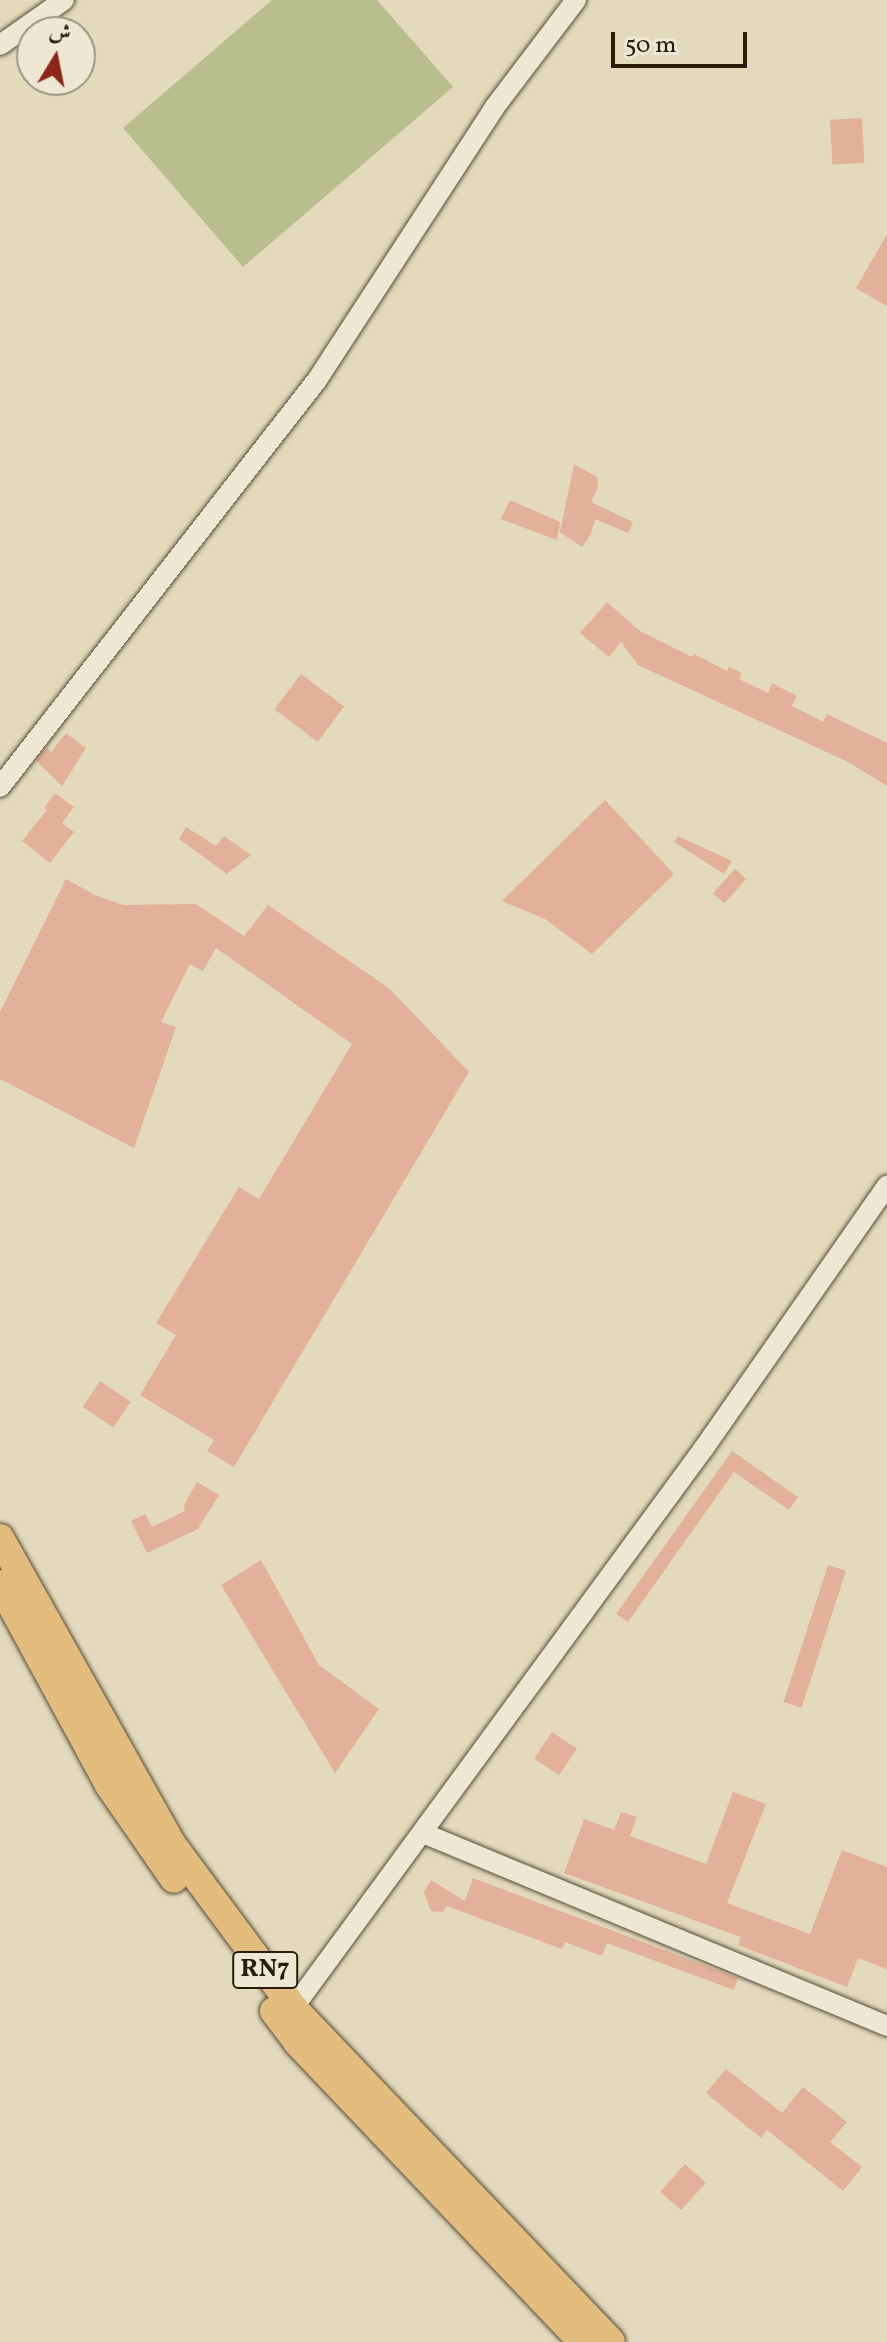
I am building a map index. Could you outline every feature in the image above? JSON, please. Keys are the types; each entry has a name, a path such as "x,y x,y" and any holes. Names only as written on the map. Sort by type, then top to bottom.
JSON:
{"highway":[{"name":"RN7","path":"0,1538 171,1843 288,2016 611,2342"},
{"name":"RN7","path":"0,1584 109,1785 155,1854 288,2016 583,2342"}],"street":[{"path":"0,45 64,0"},
{"path":"0,787 317,380 494,108 576,0"},
{"path":"288,2016 730,1411 887,1186"},
{"path":"423,1833 887,2026"}],"green space":[{"path":"272,0 377,0 453,87 243,267 123,128"}],"building":[{"path":"862,118 864,163 832,165 830,120"},
{"path":"887,234 887,306 856,288"},
{"path":"574,464 597,477 598,487 591,502 633,522 628,533 595,519 591,534 582,547 560,532"},
{"path":"510,500 560,522 557,540 501,519"},
{"path":"607,602 640,631 692,657 694,654 727,671 729,667 742,673 739,679 768,693 772,683 797,696 792,706 823,722 827,714 887,743 887,786 848,762 638,665 621,642 609,657 580,633"},
{"path":"301,674 344,706 318,742 275,709"},
{"path":"66,733 86,748 62,786 36,761 47,748 51,752"},
{"path":"55,793 74,807 62,823 74,832 50,863 22,841 47,810 44,808"},
{"path":"605,800 674,874 592,954 545,919 502,901"},
{"path":"186,827 216,846 224,836 251,855 227,874 179,839"},
{"path":"678,836 732,861 724,874 674,842"},
{"path":"735,869 746,879 724,904 713,894"},
{"path":"66,879 95,895 123,905 196,904 244,936 268,905 390,989 469,1072 234,1467 207,1451 214,1440 140,1395 176,1335 156,1323 239,1187 259,1199 352,1044 216,948 203,971 190,964 161,1022 176,1027 134,1148 0,1079 0,1012"},
{"path":"100,1381 131,1402 113,1427 83,1407"},
{"path":"732,1451 798,1497 789,1510 734,1472 628,1622 616,1614"},
{"path":"197,1482 219,1495 198,1529 147,1553 131,1521 145,1514 152,1527 185,1511 184,1505"},
{"path":"261,1560 319,1665 379,1709 335,1773 221,1585"},
{"path":"828,1565 846,1571 802,1708 784,1702"},
{"path":"552,1732 577,1749 559,1775 534,1759"},
{"path":"733,1792 766,1804 727,1903 810,1934 842,1850 887,1867 887,1969 858,1958 847,1987 738,1945 741,1937 564,1873 584,1819 614,1830 621,1812 637,1817 630,1836 706,1864"},
{"path":"473,1878 738,1978 734,1990 607,1943 602,1956 565,1942 562,1949 447,1906 443,1912 431,1911 424,1892 431,1880 465,1901"},
{"path":"726,2069 782,2113 803,2087 847,2122 830,2142 862,2167 843,2191 767,2130 761,2138 706,2093"},
{"path":"685,2164 706,2183 681,2210 660,2191"}]}
